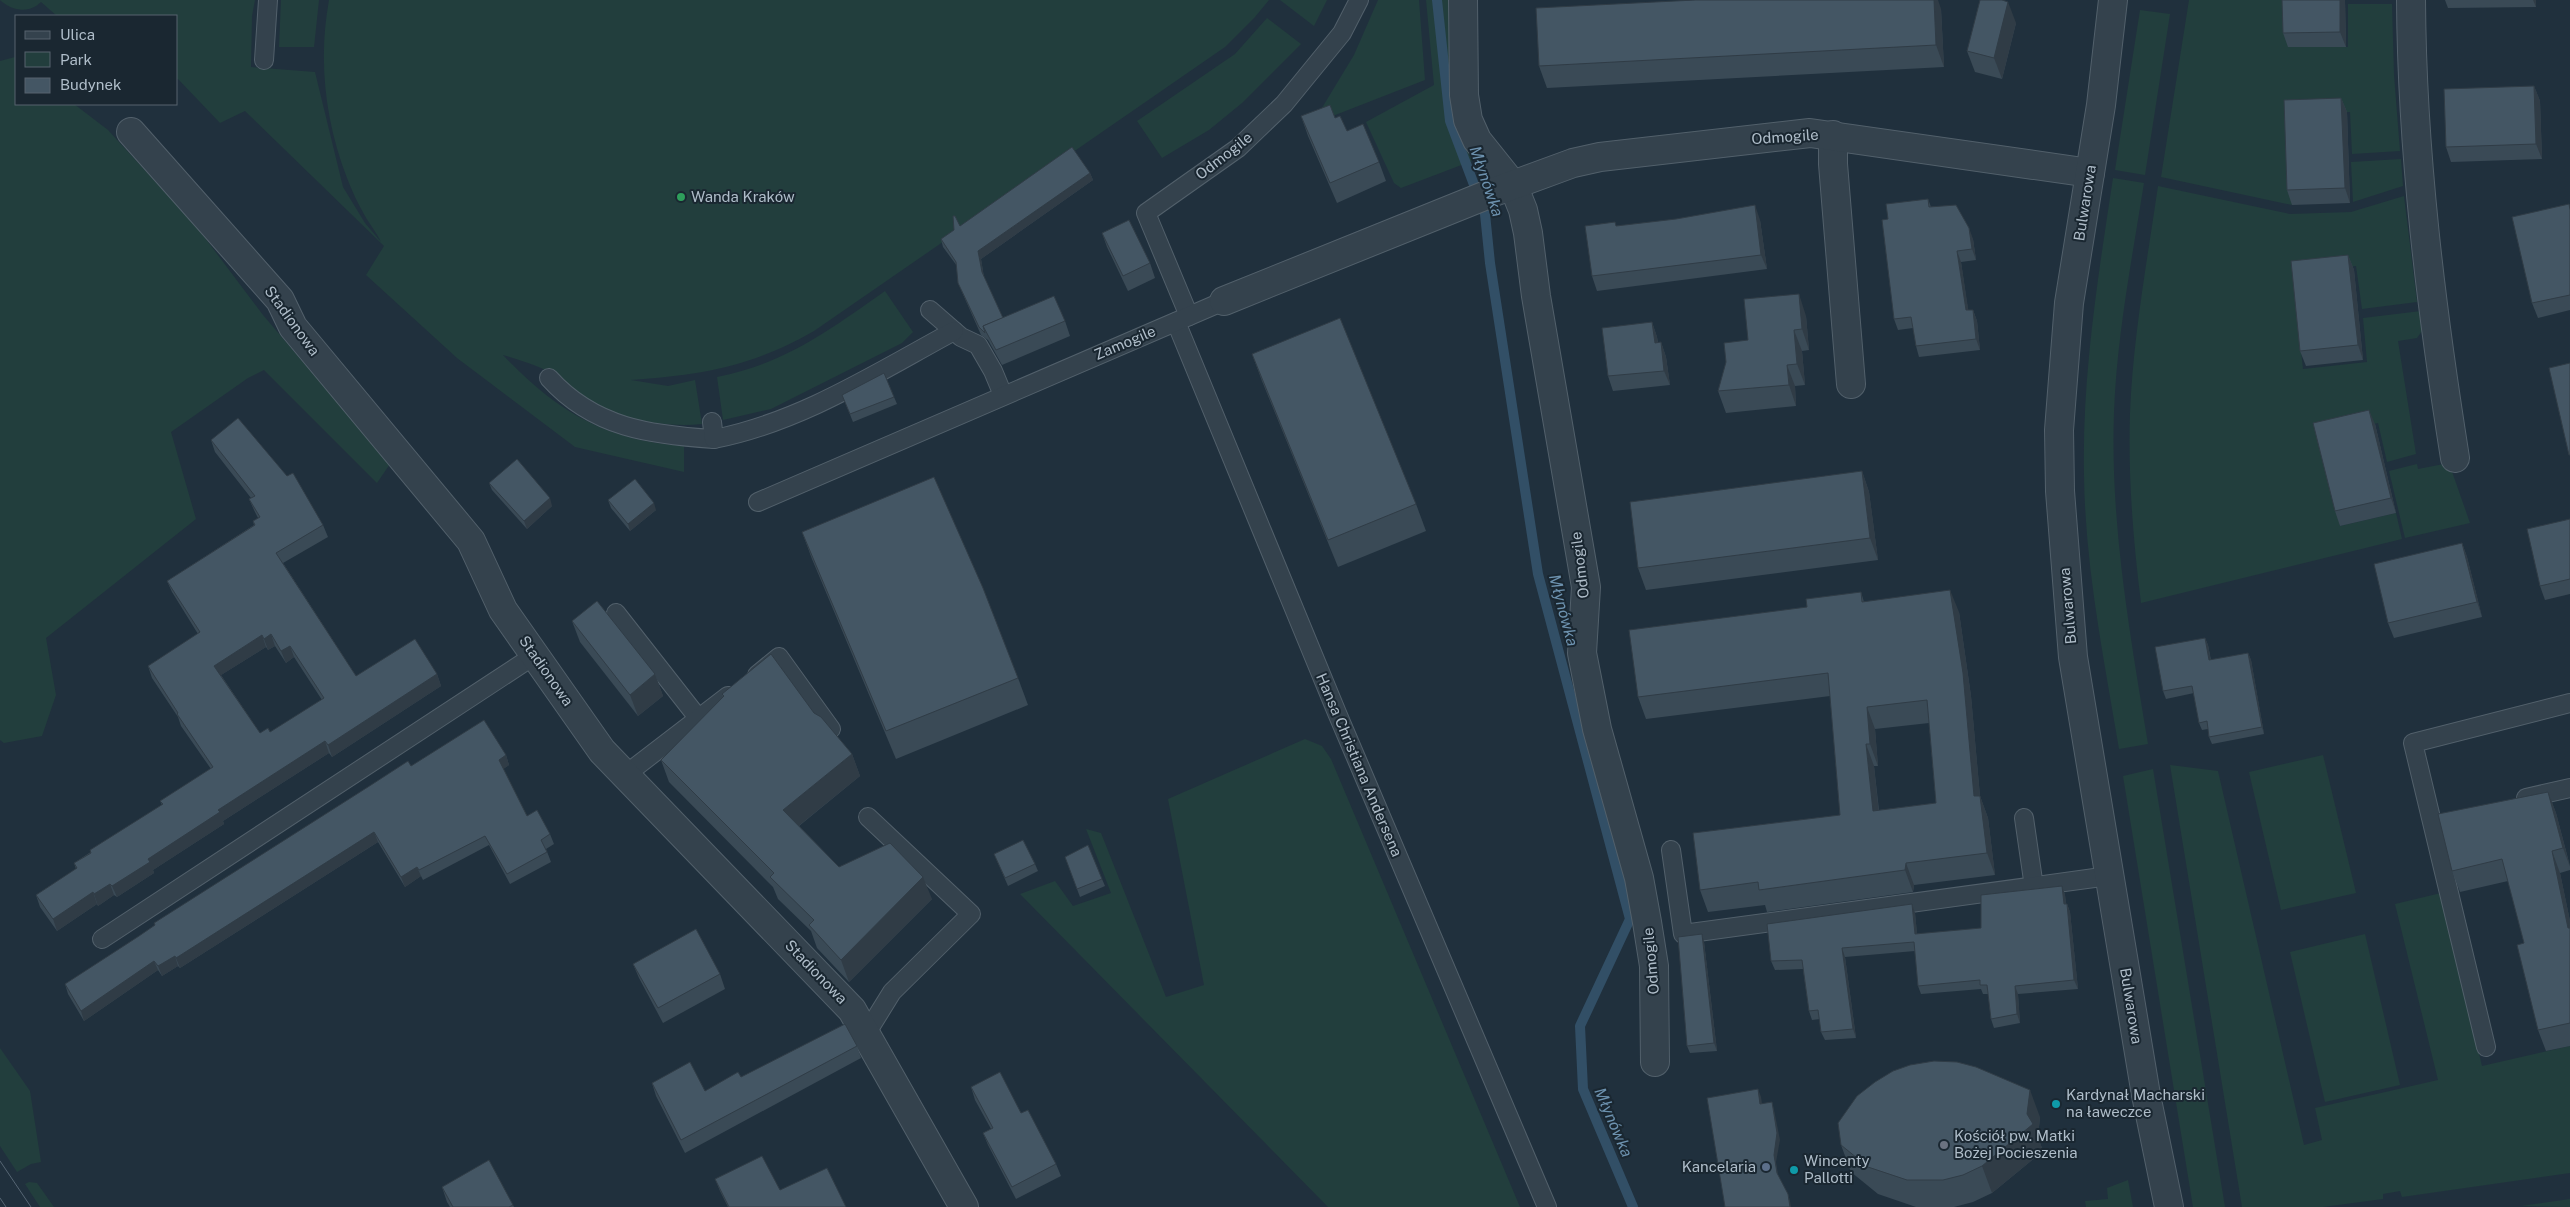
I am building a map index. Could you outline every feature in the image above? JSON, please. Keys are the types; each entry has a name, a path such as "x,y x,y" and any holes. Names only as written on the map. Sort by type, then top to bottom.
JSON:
{"street":[{"name":"Odmogile","path":"1463,0 1464,95 1468,120 1504,188 1523,210 1528,233 1536,296 1586,588 1582,653 1597,729 1638,878 1654,966 1656,1062"},
{"name":"Bulwarowa","path":"2113,0 2090,173 2069,303 2061,393 2058,459 2070,634 2146,1095 2169,1207"},
{"path":"2412,0 2414,108 2420,180 2455,458"},
{"name":"Stadionowa","path":"131,132 280,300 293,327 471,541 503,610 602,751 852,1010 964,1207"},
{"name":"Odmogile","path":"1504,188 1573,163 1593,158 1790,134 1833,135 2090,173"},
{"path":"1833,135 1833,164 1851,384"},
{"name":"Zamogile","path":"1224,301 1504,188"}],"lane":[{"path":"264,60 268,0"},
{"name":"Odmogile","path":"1182,319 1146,213 1238,148 1284,104 1342,33 1359,0"},
{"name":"Zamogile","path":"758,502 1224,301"},
{"path":"930,310 954,331 978,346 993,370 1003,395"},
{"name":"Hansa Christiana Andersena","path":"1182,319 1337,713 1547,1207"},
{"path":"549,378 563,394 588,411 617,424 653,434 713,431 746,433 786,418 838,394 954,331"},
{"path":"616,613 699,719"},
{"path":"102,939 535,655"},
{"path":"625,775 779,657 831,729"},
{"path":"2486,1047 2413,743 2570,704"},
{"path":"2506,803 2570,788"},
{"path":"866,1034 892,992 971,914 868,817"},
{"path":"2433,821 2451,817"},
{"path":"2024,818 2034,887"},
{"path":"1671,850 1683,934 2109,876"}],"green space":[{"name":"Wanda Kraków","path":"0,0 255,0 252,16 251,67 315,72 343,187 365,223 381,242 353,193 333,135 324,68 324,45 329,0 1269,0 1225,47 814,331 769,353 726,367 703,372 631,380 668,386 695,380 702,424 673,425 627,417 599,407 582,398 564,380 554,374 532,364 503,355 543,392 584,420 630,438 684,446 684,472 575,447 457,358 366,275 384,246 245,111 220,123 178,79 178,15 56,15 41,2 26,10 15,9"},
{"path":"281,0 319,0 314,47 279,47"},
{"path":"1280,0 1327,0 1314,26"},
{"path":"1378,0 1419,0 1425,80 1311,126 1354,55"},
{"path":"1426,0 1458,0 1457,96 1472,161 1401,188 1394,183 1366,122 1434,85"},
{"path":"2189,0 2288,0 2289,47 2348,47 2348,4 2392,4 2394,75 2400,151 2352,154 2350,112 2290,114 2292,205 2161,177"},
{"path":"2140,10 2170,14 2145,175 2115,170"},
{"path":"1267,18 1301,44 1242,103 1209,130 1162,158 1137,121 1235,54"},
{"path":"15,57 15,105 75,105 108,130 196,226 263,315 390,464 377,483 264,370 248,378 171,432 196,519 46,638 56,695 42,736 4,743 0,740 0,61"},
{"path":"2401,159 2403,186 2353,202 2351,162"},
{"path":"2113,178 2144,183 2118,354 2114,412 2114,454 2118,537 2148,744 2119,749 2092,578 2085,509 2084,475 2088,363"},
{"path":"2158,186 2290,214 2351,212 2404,196 2417,302 2362,309 2356,266 2293,273 2303,369 2367,362 2363,318 2421,311 2424,328 2417,338 2398,341 2416,454 2387,462 2378,423 2319,438 2340,526 2396,513 2402,539 2141,603 2132,508 2130,413 2137,328"},
{"path":"885,291 913,332 902,343 771,409 723,420 717,377 764,363 806,344"},
{"path":"2449,463 2470,523 2405,538 2389,471 2417,464 2418,469"},
{"path":"1305,739 1322,746 1331,759 1520,1207 1328,1207 1020,894 1055,881 1073,906 1111,893 1086,829 1101,833 1166,997 1204,985 1168,799"},
{"path":"2323,755 2356,893 2281,910 2249,772"},
{"path":"2170,765 2218,771 2304,1145 2322,1140 2315,1108 2438,1080 2395,904 2441,893 2482,1066 2570,1046 2570,1173 2402,1197 2400,1191 2383,1194 2383,1199 2323,1207 2242,1207"},
{"path":"2153,769 2225,1207 2193,1207 2123,776"},
{"path":"2365,934 2400,1085 2325,1102 2290,952"},
{"path":"0,1048 30,1091 41,1162 31,1164 17,1172 0,1146"},
{"path":"2128,1180 2133,1207 2086,1207 2085,1201 2108,1199 2107,1188"},
{"path":"29,1182 37,1183 54,1207 40,1207 25,1184"},
{"path":"2570,1199 2570,1207 2521,1206"}],"building":[{"path":"1695,0 1934,0 1936,45 1539,66 1536,8"},
{"path":"1980,0 2002,0 2008,2 1994,58 1967,51"},
{"path":"2282,0 2340,0 2340,32 2283,33"},
{"path":"2534,86 2536,144 2446,147 2444,89"},
{"path":"2341,98 2345,188 2287,190 2284,100"},
{"path":"1330,105 1335,118 1340,116 1347,131 1363,124 1379,162 1330,183 1301,116"},
{"path":"1072,147 1090,173 978,251 982,272 1003,318 983,326 985,333 979,327 958,283 956,262 941,239 954,230 953,216 955,216 960,226"},
{"path":"1928,199 1929,207 1956,205 1969,228 1972,249 1957,251 1966,310 1973,310 1976,339 1916,346 1911,317 1894,319 1882,220 1888,219 1886,204"},
{"path":"2569,204 2570,295 2532,303 2512,217"},
{"path":"1755,205 1761,255 1592,276 1585,226 1615,222 1616,226 1676,219"},
{"path":"1129,220 1150,263 1123,276 1102,233"},
{"path":"2348,255 2358,345 2300,351 2291,261"},
{"path":"1799,294 1802,329 1794,330 1797,364 1787,365 1789,385 1718,391 1726,362 1724,343 1748,340 1744,299"},
{"path":"1054,296 1065,321 996,350 983,326"},
{"path":"1340,318 1416,504 1328,540 1252,354"},
{"path":"1652,322 1655,343 1661,342 1664,371 1608,376 1602,328"},
{"path":"2570,363 2570,455 2569,455 2549,368"},
{"path":"884,373 894,397 850,414 842,395"},
{"path":"2369,410 2391,498 2335,511 2313,423"},
{"path":"238,418 287,476 293,473 323,525 276,553 356,676 415,639 437,674 328,745 325,741 218,810 220,812 148,859 150,862 112,886 110,884 94,894 93,892 53,919 36,895 77,868 74,863 91,853 90,850 163,804 160,801 213,767 177,714 148,666 200,632 167,581 255,525 253,521 260,517 249,499 255,496 211,440","holes":["271,634 281,651 290,646 324,698 270,732 268,728 260,733 214,666 262,635 264,639"]},
{"path":"517,459 550,498 524,521 489,483"},
{"path":"1862,471 1870,538 1638,568 1630,502"},
{"path":"934,477 983,588 1018,678 886,731 802,532"},
{"path":"635,479 654,503 628,524 608,500"},
{"path":"2570,519 2570,579 2540,586 2527,529"},
{"path":"2462,543 2477,602 2388,623 2374,564"},
{"path":"1950,590 1963,673 1974,796 1980,796 1987,853 1906,863 1905,870 1759,890 1758,882 1700,890 1693,833 1840,815 1828,673 1638,697 1629,630 1807,607 1806,599 1861,592 1862,602","holes":["1927,700 1936,803 1873,811 1866,744 1870,744 1867,707"]},
{"path":"597,601 655,674 630,695 572,621"},
{"path":"2205,638 2209,660 2248,653 2262,727 2209,737 2207,721 2199,723 2192,686 2163,691 2155,647"},
{"path":"771,654 814,713 821,717 852,754 783,810 839,867 890,843 923,877 841,960 809,925 814,920 770,877 774,873 661,760 724,696 722,694"},
{"path":"484,720 506,755 499,760 527,816 537,810 550,834 541,840 547,852 507,874 485,836 419,870 417,867 401,877 374,832 176,958 175,956 158,966 154,961 81,1011 65,984 139,936 155,925 154,923 408,761 411,766"},
{"path":"2548,792 2563,848 2552,851 2568,928 2570,928 2570,1023 2538,1030 2517,945 2524,943 2502,859 2452,871 2438,814"},
{"path":"1023,840 1035,864 1005,878 994,854"},
{"path":"1088,845 1102,879 1077,889 1065,857"},
{"path":"2062,886 2064,904 2067,904 2074,980 2015,986 2017,1014 1991,1019 1987,985 1980,985 1980,980 1918,986 1914,942 1842,948 1853,1029 1821,1032 1818,1010 1809,1011 1802,960 1771,961 1767,924 1912,904 1915,934 1981,928 1981,895"},
{"path":"696,929 720,974 658,1008 633,964"},
{"path":"1702,934 1714,1043 1687,1046 1678,937"},
{"path":"845,1024 857,1046 681,1140 652,1083 690,1062 705,1091 738,1072 741,1077"},
{"name":"Kościół pw. Matki Bożej Pocieszenia","path":"1934,1061 1957,1062 1976,1067 2030,1090 2027,1114 2033,1124 1982,1166 1963,1175 1943,1180 1907,1180 1868,1167 1841,1145 1838,1123 1857,1096 1893,1071 1910,1065"},
{"path":"1000,1072 1021,1113 1028,1110 1056,1164 1012,1187 983,1133 993,1128 971,1087"},
{"path":"1758,1089 1760,1104 1772,1102 1777,1133 1774,1155 1777,1173 1788,1194 1790,1207 1725,1207 1707,1098"},
{"path":"762,1156 780,1190 827,1168 846,1207 729,1207 715,1179"},
{"path":"489,1160 513,1205 509,1207 453,1207 442,1187"}],"waterway":[{"name":"Młynówka","path":"1437,0 1450,121 1485,214 1490,263 1538,574 1630,919 1580,1026 1583,1089 1633,1207"}],"tram line":[{"path":"0,1161 31,1207"},
{"path":"0,1198 6,1207"}],"place":[{"name":"Wanda Kraków","path":"681,197"},
{"name":"Kardynał Macharski na ławeczce","path":"2056,1104"},
{"name":"Kościół pw. Matki Bożej Pocieszenia","path":"1944,1145"},
{"name":"Kancelaria","path":"1766,1167"},
{"name":"Wincenty Pallotti","path":"1794,1170"}]}
